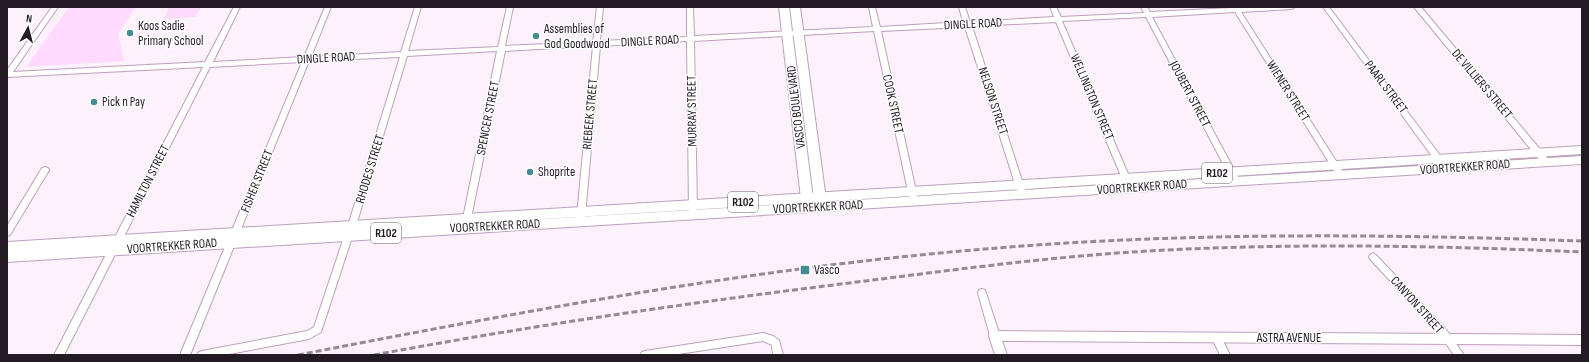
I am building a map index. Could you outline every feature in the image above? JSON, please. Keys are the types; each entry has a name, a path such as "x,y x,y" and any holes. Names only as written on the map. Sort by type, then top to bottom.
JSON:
{"main road":[{"name":"VASCO BOULEVARD","path":"784,7 793,33 821,202"},
{"name":"VASCO BOULEVARD","path":"795,7 793,33 808,203"},
{"name":"VOORTREKKER ROAD","path":"7,257 116,245 1543,157 1582,150"},
{"name":"VOORTREKKER ROAD","path":"1543,157 1582,160"},
{"name":"VOORTREKKER ROAD","path":"7,247 116,245"}],"street":[{"path":"7,75 55,7"},
{"name":"HAMILTON STREET","path":"59,355 237,7"},
{"name":"FISHER STREET","path":"185,355 328,7"},
{"name":"RHODES STREET","path":"202,355 309,335 318,329 351,230 418,7"},
{"name":"SPENCER STREET","path":"466,223 510,7"},
{"name":"RIEBEEK STREET","path":"580,216 600,7"},
{"name":"MURRAY STREET","path":"690,7 693,210"},
{"name":"COOK STREET","path":"872,7 913,196"},
{"name":"NELSON STREET","path":"962,7 1021,190"},
{"name":"WELLINGTON STREET","path":"1053,7 1128,183"},
{"name":"JOUBERT STREET","path":"1144,7 1234,176"},
{"name":"DINGLE ROAD","path":"7,75 596,43 1059,20 1236,8 1292,7"},
{"name":"PAARL STREET","path":"1326,7 1442,163"},
{"name":"DE VILLIERS STREET","path":"1417,7 1543,157"},
{"name":"WIENER STREET","path":"1236,8 1338,170"},
{"path":"7,233 45,170"},
{"name":"CANYON STREET","path":"1374,258 1448,339 1459,355"},
{"path":"982,293 1001,355"},
{"name":"ASTRA AVENUE","path":"995,336 1582,340"},
{"path":"645,355 696,351 763,337 773,340 777,346 778,355"},
{"path":"1217,338 1225,355"}],"shaded area":[{"path":"69,7 139,7 134,9 118,34 124,61 26,67"},
{"path":"170,7 201,7 195,17 163,19"}],"railway":[{"path":"298,355 554,307 726,279 898,257 985,249 1059,243 1208,237 1358,236 1582,241"},
{"path":"374,355 554,324 675,306 973,267 1089,255 1167,250 1323,246 1478,248 1582,252"}],"place":[{"name":"Koos Sadie Primary School","path":"130,33"},
{"name":"Assemblies of God Goodwood","path":"536,36"},
{"name":"Pick n Pay","path":"94,102"},
{"name":"Shoprite","path":"530,172"},
{"name":"Vasco","path":"805,270"}]}
